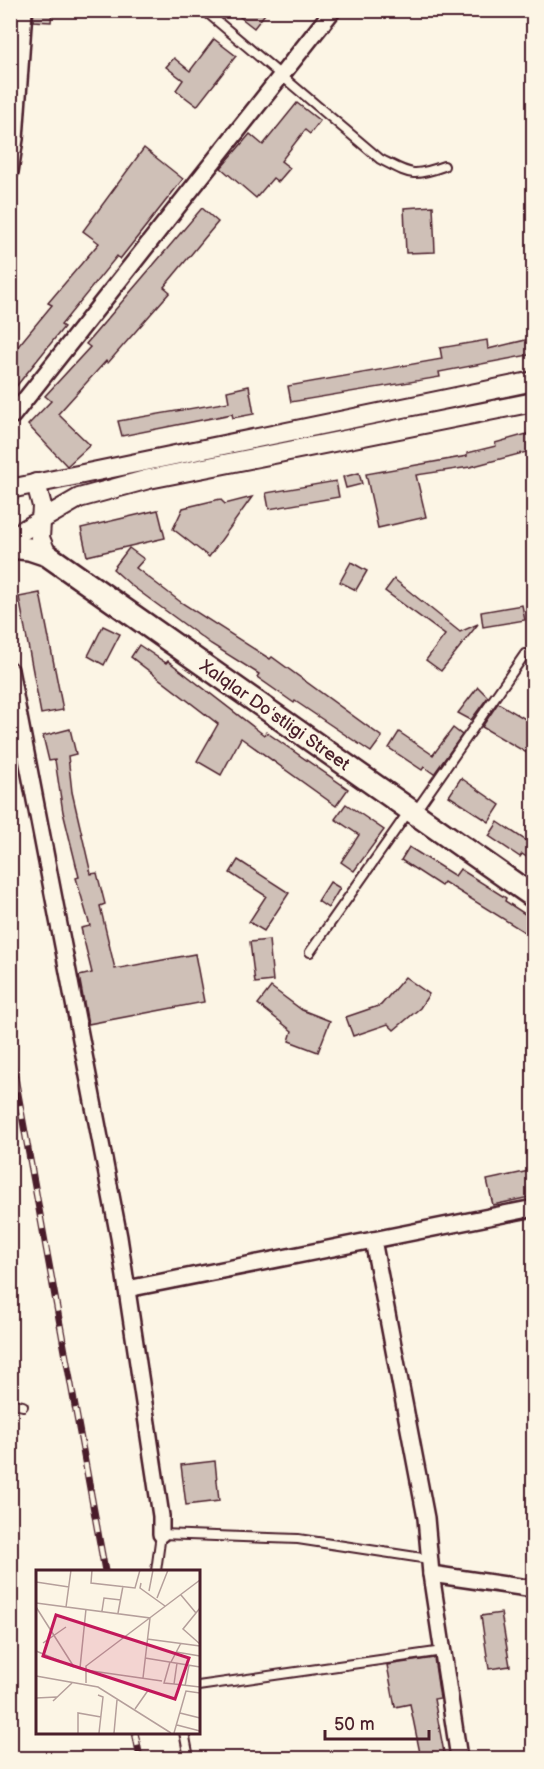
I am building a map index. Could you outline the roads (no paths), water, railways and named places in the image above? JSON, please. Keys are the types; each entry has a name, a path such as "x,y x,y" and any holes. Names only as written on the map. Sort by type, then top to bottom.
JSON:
{"main road":[{"name":"Xalqlar Doʻstligi Street","path":"20,540 534,897"}],"street":[{"path":"10,172 24,10"},
{"path":"10,416 13,416 333,10"},
{"path":"10,489 534,381"},
{"path":"20,540 41,519 79,498 149,479 534,402"},
{"path":"20,540 40,538 42,506 36,483"},
{"path":"10,670 127,1289 162,1534"},
{"path":"127,1289 534,1208"},
{"path":"373,1240 426,1518 430,1567 459,1758"},
{"path":"430,1567 534,1589"}],"lane":[{"path":"204,10 380,159 410,174 421,175 444,166"},
{"path":"310,952 525,654"},
{"path":"10,1403 23,1406"},
{"path":"156,1570 162,1534 298,1539 430,1567"},
{"path":"200,1686 443,1651"},
{"path":"184,1733 189,1758"}],"railway":[{"path":"10,1050 105,1570"},
{"path":"135,1733 140,1758"}]}
